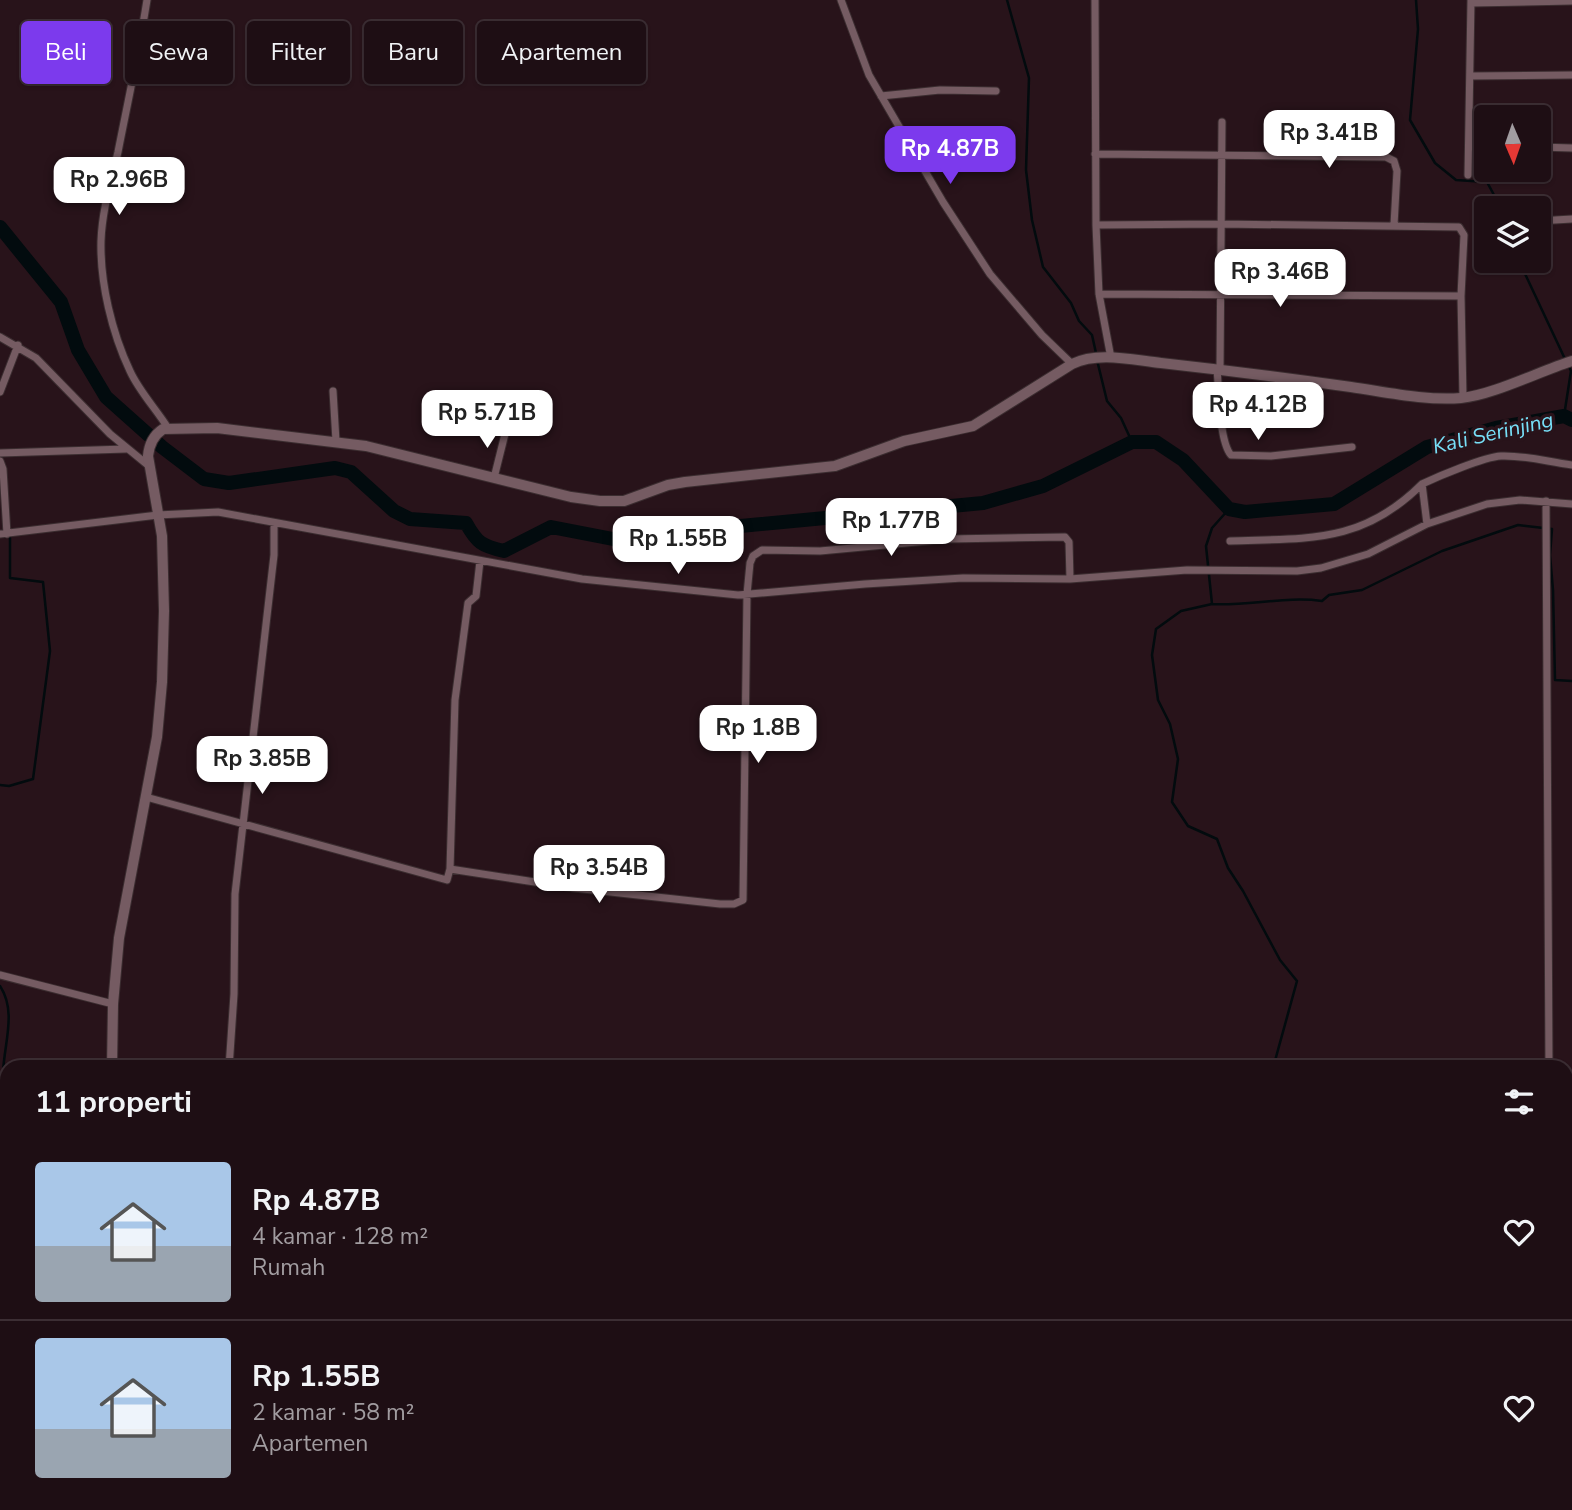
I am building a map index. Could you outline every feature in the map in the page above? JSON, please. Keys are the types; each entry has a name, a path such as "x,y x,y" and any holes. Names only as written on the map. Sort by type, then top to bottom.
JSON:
{"main road":[{"path":"112,1060 113,1004 119,938 157,737 162,682 164,570 159,515 149,466 150,445 157,434 168,428 227,429 336,441 571,497 613,502 685,482 835,466 904,441 973,426 1072,364 1090,359 1107,358 1219,369 1388,392 1463,398 1572,361"}],"street":[{"path":"147,0 102,232 102,253 106,291 124,356 137,385 168,428"},
{"path":"841,0 859,51 914,155 990,274 1042,335 1072,364"},
{"path":"1095,0 1096,225 1099,294 1107,358"},
{"path":"1468,175 1471,1 1572,1"},
{"path":"1471,76 1572,75"},
{"path":"881,96 940,90 996,91"},
{"path":"1222,122 1219,369 1223,426 1229,454 1271,456 1352,447"},
{"path":"1551,147 1572,148"},
{"path":"1095,154 1223,154 1391,159 1396,164 1397,171 1394,225"},
{"path":"1551,220 1572,219"},
{"path":"1096,225 1394,225 1451,226 1461,229 1464,234 1461,296 1463,398"},
{"path":"1099,294 1461,296"},
{"path":"0,337 18,345 51,371 101,425 149,466"},
{"path":"0,392 18,345"},
{"path":"333,391 336,441"},
{"path":"494,478 506,430"},
{"path":"0,453 127,449"},
{"path":"1230,541 1309,538 1342,533 1381,515 1422,484 1497,456 1527,457 1572,465"},
{"path":"0,461 3,469 7,534 159,515 218,512 582,579 715,594 963,578 1070,579 1220,570 1284,573 1321,568 1368,554 1427,524 1486,504 1520,500 1572,504"},
{"path":"1422,484 1427,524"},
{"path":"1546,501 1549,1060"},
{"path":"230,1060 234,994 235,894 274,555 274,524"},
{"path":"450,869 573,888 720,904 734,904 743,900 747,594 750,563 762,550 820,551 949,540 1065,537 1069,542 1070,579"},
{"path":"146,797 447,880 450,869 455,700 468,603 476,596 480,561"},
{"path":"0,975 113,1004"}],"waterway":[{"path":"1007,0 1029,78 1026,170 1032,220 1043,267 1071,303 1079,321 1092,335 1096,353"},
{"path":"1416,0 1418,29 1410,120 1435,163 1456,180 1487,182 1495,196"},
{"name":"Kali Serinjing","path":"0,227 61,302 78,350 106,397 162,447 204,479 229,483 335,468 351,472 394,511 410,519 466,523 481,543 504,551 551,527 644,545 688,531 983,503 1043,486 1132,442 1156,442 1183,460 1229,509 1245,512 1334,504 1427,447 1496,428 1564,416 1572,420"},
{"path":"1525,273 1565,359"},
{"path":"1097,360 1107,401 1121,418 1132,442"},
{"path":"1564,416 1571,371 1568,365"},
{"path":"1229,509 1212,528 1206,546 1212,604 1181,611 1156,629 1152,655 1158,700 1170,724 1178,759 1172,802 1188,826 1217,839 1228,868 1280,960 1297,981 1275,1060"},
{"path":"1212,604 1322,601 1329,595 1362,590 1442,551 1518,525 1552,529 1550,555 1555,680 1572,681"},
{"path":"0,785 9,786 33,779 50,651 43,582 10,578 10,533"},
{"path":"0,986 8,1006 9,1017 4,1060"}]}
